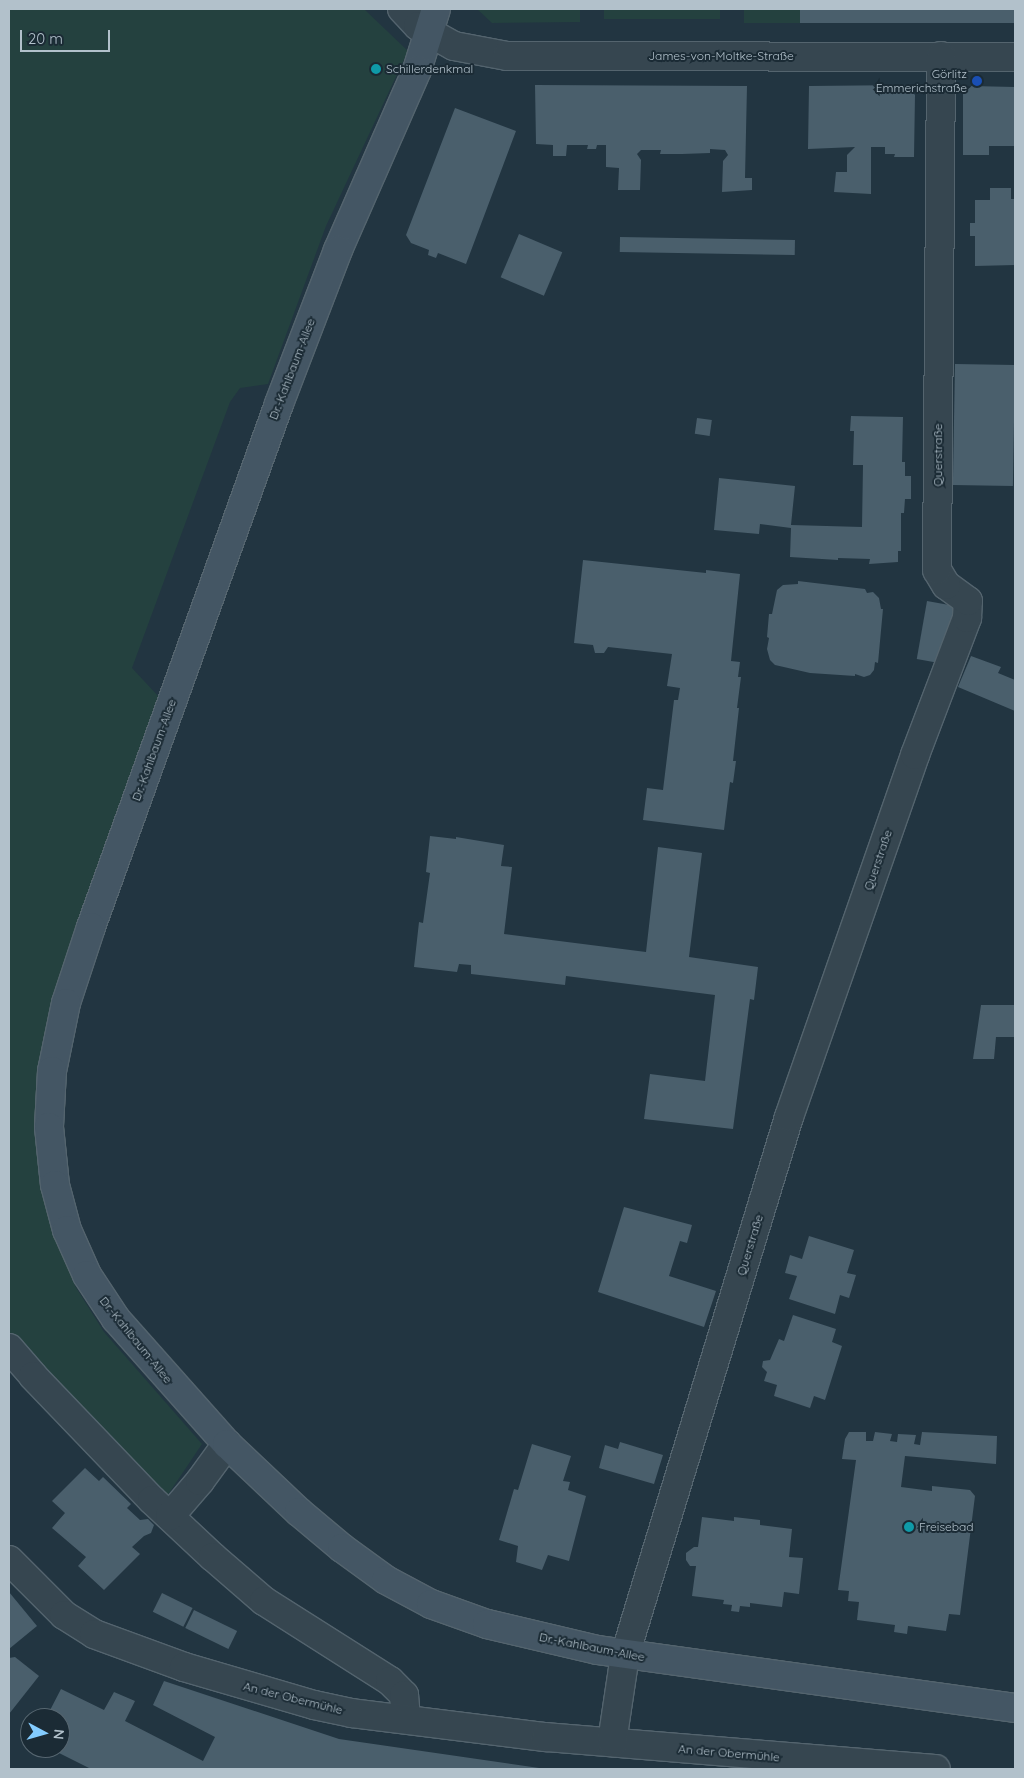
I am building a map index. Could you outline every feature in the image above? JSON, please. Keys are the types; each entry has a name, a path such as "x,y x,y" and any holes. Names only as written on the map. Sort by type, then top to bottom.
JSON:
{"main road":[{"name":"Dr.-Kahlbaum-Allee","path":"433,21 414,78 338,250 279,404 91,927 66,1003 52,1071 49,1127 51,1163 60,1208 77,1253 95,1289 116,1319 227,1444 299,1512 342,1548 374,1572 408,1592 447,1611 487,1624 570,1645 625,1655 1015,1708"}],"street":[{"name":"James-von-Moltke-Straße","path":"402,9 418,26 433,21 454,46 507,56 1015,56"},
{"name":"Querstraße","path":"625,1655 789,1117 915,756 968,618 968,601 946,585 937,570 941,56"},
{"path":"9,1348 33,1376 170,1516 264,1600 390,1681 404,1695 406,1718"},
{"path":"170,1516 200,1481 227,1444"},
{"name":"An der Obermühle","path":"9,1560 64,1615 94,1634 184,1667 314,1705 352,1712 546,1737 936,1769"},
{"path":"612,1742 625,1655"}],"green space":[{"path":"9,9 364,9 408,51 326,226 268,384 240,388 230,402 132,668 159,697 51,1002 41,1055 35,1110 39,1169 51,1220 75,1286 104,1332 202,1444 163,1502 9,1333"},
{"path":"477,9 580,9 580,22 492,23"},
{"path":"604,9 720,9 720,19 604,19"},
{"path":"744,9 800,9 800,23 744,23"}],"building":[{"path":"800,9 1015,9 1015,23 800,23"},
{"path":"535,85 747,86 745,178 752,178 752,190 722,192 723,161 728,155 725,150 710,149 710,153 682,154 660,154 661,150 641,150 637,154 641,160 640,190 618,190 619,168 606,167 606,145 597,145 596,149 587,149 588,145 567,145 566,156 553,156 553,145 536,144"},
{"path":"907,85 915,95 914,157 894,157 895,154 885,154 885,147 871,147 871,194 834,192 836,172 847,172 847,155 855,147 808,149 809,86"},
{"path":"971,86 1015,87 1014,146 989,146 989,155 963,155 963,94"},
{"path":"455,108 516,131 466,264 438,253 436,258 428,255 429,250 411,243 406,235"},
{"path":"990,188 1011,188 1011,199 1015,199 1015,265 975,266 975,236 970,236 970,223 975,223 975,200 990,200"},
{"path":"519,234 562,252 544,296 501,277"},
{"path":"620,237 795,240 795,255 620,252"},
{"path":"955,364 1015,365 1013,486 953,485"},
{"path":"851,416 903,417 902,462 905,462 905,476 911,476 911,499 905,499 904,513 901,513 901,551 898,551 898,562 869,564 870,559 838,558 838,560 790,557 791,528 760,524 759,534 714,530 719,478 795,486 791,525 862,527 863,465 853,465 854,431 850,431"},
{"path":"697,418 712,420 710,436 695,434"},
{"path":"583,560 706,573 706,570 740,574 731,661 740,662 738,677 741,677 733,761 736,761 733,783 730,782 724,830 643,820 647,788 663,790 674,700 678,700 680,688 667,686 672,654 608,647 604,653 595,653 593,645 574,643"},
{"path":"798,581 865,589 867,593 873,592 879,598 881,609 883,609 878,663 875,662 874,670 870,675 864,677 855,674 855,676 810,673 775,665 770,660 767,649 769,614 772,614 777,590 783,585 798,584"},
{"path":"927,601 960,607 950,665 917,659"},
{"path":"971,656 1001,667 998,673 1015,680 1015,711 958,687"},
{"path":"430,836 456,839 456,837 504,845 501,866 512,867 504,934 646,952 658,847 702,853 689,957 758,967 754,1000 750,999 733,1129 644,1119 650,1074 705,1081 715,995 566,976 565,985 471,974 471,965 459,964 457,972 414,967 419,922 423,923 430,873 426,872"},
{"path":"981,1005 1015,1005 1015,1037 996,1037 994,1059 973,1059"},
{"path":"624,1207 692,1225 687,1243 680,1241 669,1276 716,1291 704,1327 598,1292"},
{"path":"809,1236 854,1250 847,1273 856,1275 849,1298 840,1295 835,1314 789,1299 797,1276 785,1273 790,1255 802,1259"},
{"path":"793,1315 836,1329 832,1342 842,1346 825,1400 814,1396 810,1408 774,1396 777,1385 764,1381 767,1372 762,1367 763,1361 770,1360 779,1339 784,1341"},
{"name":"Freisebad","path":"849,1432 866,1432 866,1441 873,1441 875,1432 892,1434 890,1441 897,1442 898,1434 916,1435 914,1444 920,1445 922,1432 997,1436 996,1464 905,1456 901,1487 932,1491 932,1486 970,1490 975,1496 960,1615 949,1614 946,1631 908,1626 907,1634 894,1632 895,1625 857,1620 859,1602 848,1601 849,1591 838,1590 856,1460 842,1459 845,1439"},
{"path":"620,1442 663,1455 654,1484 599,1468 605,1445 618,1449"},
{"path":"532,1444 571,1456 563,1481 570,1482 568,1490 586,1496 569,1561 548,1555 542,1570 516,1562 518,1546 499,1540 514,1489 518,1490"},
{"path":"85,1468 99,1481 103,1477 131,1504 127,1508 140,1520 148,1519 154,1525 151,1533 144,1536 132,1547 140,1554 104,1590 78,1566 86,1557 52,1528 65,1513 52,1501"},
{"path":"702,1517 734,1521 734,1517 760,1520 760,1525 792,1529 789,1557 803,1558 799,1594 784,1592 782,1607 750,1603 750,1607 740,1606 739,1612 731,1611 732,1605 723,1604 724,1600 692,1596 696,1566 690,1566 686,1560 686,1553 694,1547 698,1547"},
{"path":"9,1592 37,1626 9,1649"},
{"path":"162,1593 193,1608 183,1627 153,1612"},
{"path":"194,1610 237,1631 228,1649 185,1628"},
{"path":"15,1657 39,1676 9,1714 9,1658"},
{"path":"164,1681 339,1739 546,1769 91,1769 69,1758 70,1708 51,1708 61,1689 104,1710 114,1692 135,1701 125,1721 203,1761 215,1737 153,1705"}],"place":[{"name":"Schillerdenkmal","path":"376,69"},
{"name":"Görlitz Emmerichstraße","path":"977,81"},
{"name":"Freisebad","path":"909,1527"}]}
